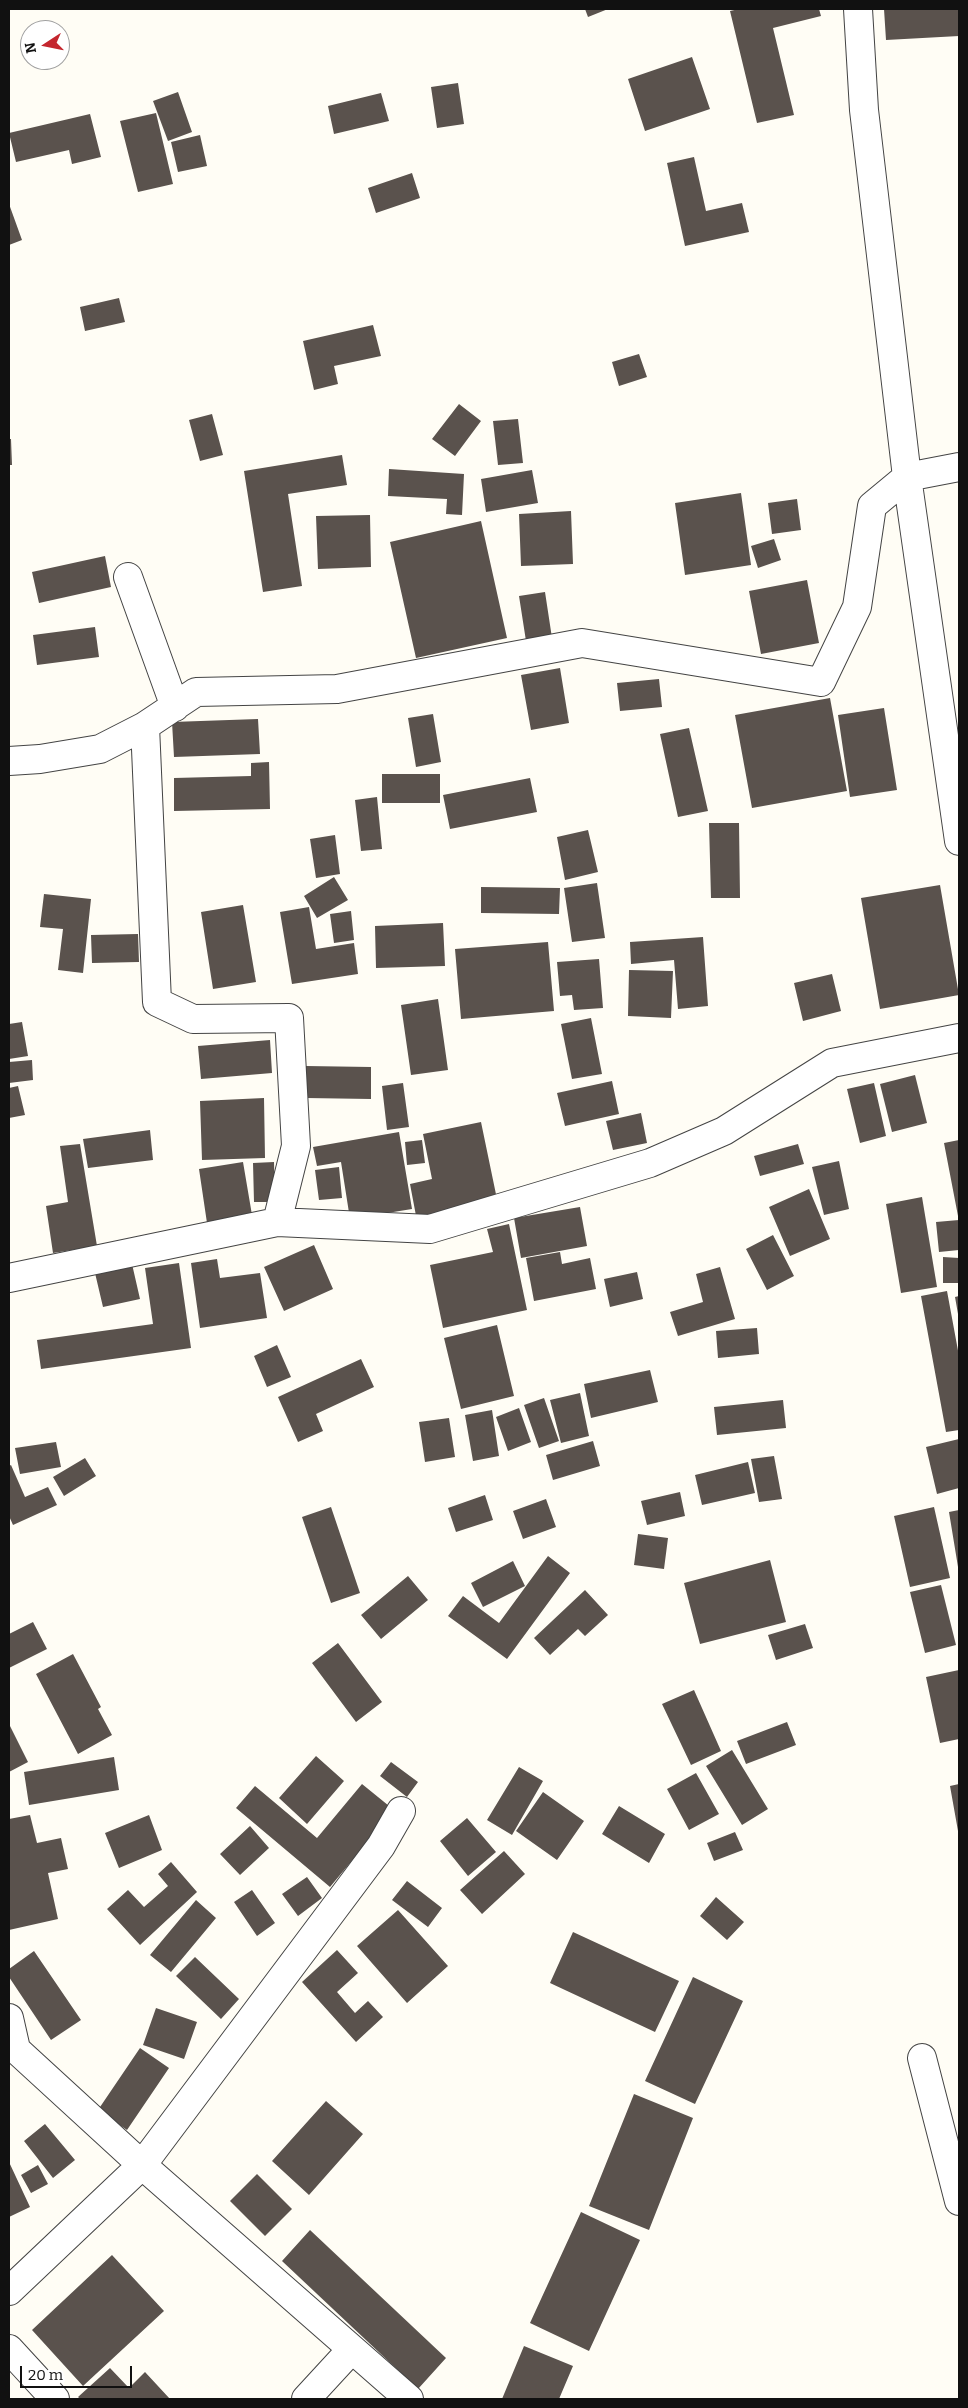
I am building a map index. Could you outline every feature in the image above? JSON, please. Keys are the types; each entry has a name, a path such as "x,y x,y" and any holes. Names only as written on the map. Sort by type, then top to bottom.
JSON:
{"street":[{"path":"858,9 864,110 907,477 959,841"},
{"path":"9,760 40,759 100,750 145,726 196,692 337,689 582,643 821,682 857,607 872,506 907,477 959,467"},
{"path":"128,577 175,706"},
{"path":"145,726 157,1002 193,1019 289,1018 296,1146 277,1222"},
{"path":"9,1278 277,1222 430,1229 650,1163 724,1132 832,1064 959,1038"},
{"path":"9,2292 142,2166 381,1846 401,1812"},
{"path":"9,2018 12,2046 142,2166 409,2399"},
{"path":"922,2058 959,2201"},
{"path":"9,2349 55,2399"},
{"path":"306,2399 352,2349"}],"building":[{"path":"585,9 608,9 588,17"},
{"path":"739,9 819,9 821,16 773,28 794,115 757,123 730,11"},
{"path":"884,9 959,9 959,36 886,40"},
{"path":"692,57 710,109 645,131 628,79"},
{"path":"458,83 464,124 437,128 431,87"},
{"path":"178,92 192,132 168,141 153,101"},
{"path":"381,93 389,121 334,134 328,106"},
{"path":"156,113 173,184 138,192 120,121"},
{"path":"90,114 101,157 72,164 69,150 16,162 9,133"},
{"path":"200,135 207,166 178,172 171,142"},
{"path":"694,157 706,211 742,203 749,232 685,246 667,163"},
{"path":"412,173 420,198 376,213 368,188"},
{"path":"9,204 22,240 9,245"},
{"path":"119,298 125,322 85,331 80,307"},
{"path":"373,325 381,356 334,366 338,384 314,390 303,341"},
{"path":"639,354 647,377 619,386 612,362"},
{"path":"459,404 481,421 455,456 432,439"},
{"path":"212,414 223,455 200,461 189,420"},
{"path":"518,419 523,463 498,465 493,421"},
{"path":"9,439 11,439 12,465 9,465"},
{"path":"342,455 347,485 288,494 302,586 263,592 244,471"},
{"path":"389,469 464,474 462,515 446,514 447,499 388,496"},
{"path":"532,470 538,503 486,512 481,479"},
{"path":"741,493 751,565 685,575 675,503"},
{"path":"797,499 801,530 772,534 768,503"},
{"path":"571,511 573,564 521,566 519,514"},
{"path":"370,515 371,567 318,569 316,516"},
{"path":"481,521 507,638 416,658 390,542"},
{"path":"774,539 781,560 758,568 751,546"},
{"path":"105,556 111,587 39,603 32,572"},
{"path":"807,580 819,643 761,654 749,591"},
{"path":"545,592 552,638 526,641 519,596"},
{"path":"95,627 99,657 37,665 33,635"},
{"path":"560,668 569,723 531,730 521,675"},
{"path":"659,679 662,707 620,711 617,683"},
{"path":"830,698 847,791 752,808 735,715"},
{"path":"884,708 897,790 850,797 838,715"},
{"path":"433,714 441,762 416,767 408,718"},
{"path":"258,719 260,754 174,757 172,722"},
{"path":"689,728 708,811 678,817 660,734"},
{"path":"269,762 270,809 174,811 174,778 251,776 251,763"},
{"path":"382,774 440,774 440,803 382,803"},
{"path":"530,778 537,812 450,829 443,795"},
{"path":"377,797 382,849 361,851 355,800"},
{"path":"709,823 739,823 740,898 711,898"},
{"path":"588,830 598,872 565,880 557,837"},
{"path":"335,835 340,874 316,878 310,839"},
{"path":"334,877 348,900 317,918 304,896"},
{"path":"597,883 605,938 572,942 564,888"},
{"path":"940,885 959,995 880,1009 861,898"},
{"path":"481,887 560,888 559,914 481,913"},
{"path":"44,894 91,899 83,973 58,970 63,929 40,927"},
{"path":"243,905 256,982 213,989 201,912"},
{"path":"309,907 316,949 354,943 358,974 292,984 280,912"},
{"path":"351,911 354,940 334,943 330,914"},
{"path":"443,923 445,966 376,968 375,926"},
{"path":"138,934 139,962 92,963 91,935"},
{"path":"703,937 708,1006 678,1009 674,960 631,964 630,942"},
{"path":"548,942 554,1011 461,1019 455,949"},
{"path":"599,959 603,1008 574,1010 572,995 560,996 557,962"},
{"path":"629,970 673,971 671,1018 628,1016"},
{"path":"832,974 841,1011 803,1021 794,983"},
{"path":"438,999 448,1070 411,1075 401,1005"},
{"path":"591,1018 602,1074 572,1079 561,1024"},
{"path":"22,1022 28,1056 9,1059 9,1024"},
{"path":"270,1040 272,1073 201,1079 198,1046"},
{"path":"32,1060 33,1080 9,1083 9,1062"},
{"path":"306,1066 371,1067 371,1099 306,1098"},
{"path":"915,1075 927,1123 892,1132 880,1084"},
{"path":"612,1081 619,1114 565,1126 557,1093"},
{"path":"403,1083 409,1127 387,1130 382,1086"},
{"path":"874,1083 886,1136 860,1143 847,1089"},
{"path":"18,1086 25,1115 9,1118 9,1088"},
{"path":"264,1098 265,1158 202,1160 200,1101"},
{"path":"641,1113 647,1143 613,1150 606,1121"},
{"path":"481,1122 498,1204 417,1221 410,1184 432,1179 423,1134"},
{"path":"150,1130 153,1160 88,1168 83,1139"},
{"path":"399,1132 412,1209 350,1219 341,1162 317,1166 313,1147"},
{"path":"422,1140 425,1163 407,1165 405,1142"},
{"path":"959,1140 959,1216 958,1216 944,1143"},
{"path":"80,1144 97,1246 53,1253 46,1206 68,1202 60,1146"},
{"path":"798,1144 804,1164 760,1176 754,1156"},
{"path":"839,1161 849,1209 824,1215 812,1167"},
{"path":"243,1162 252,1215 207,1223 199,1169"},
{"path":"274,1162 275,1202 254,1202 253,1163"},
{"path":"339,1167 342,1198 319,1200 315,1170"},
{"path":"809,1189 830,1239 790,1256 769,1207"},
{"path":"922,1197 937,1287 901,1293 886,1204"},
{"path":"580,1207 587,1246 521,1258 514,1218"},
{"path":"959,1220 959,1250 939,1252 936,1222"},
{"path":"509,1224 527,1310 443,1328 430,1265 493,1252 487,1229"},
{"path":"773,1235 794,1276 767,1290 746,1249"},
{"path":"314,1245 333,1289 284,1311 264,1267"},
{"path":"560,1252 562,1264 590,1258 596,1289 534,1301 526,1258"},
{"path":"943,1257 959,1258 959,1283 943,1283"},
{"path":"217,1259 220,1278 260,1273 267,1318 200,1328 191,1263"},
{"path":"179,1263 191,1348 41,1369 37,1340 153,1324 145,1268"},
{"path":"132,1264 140,1299 103,1307 95,1273"},
{"path":"720,1267 735,1319 678,1336 670,1312 703,1302 696,1274"},
{"path":"637,1272 643,1299 610,1307 604,1279"},
{"path":"947,1291 959,1356 959,1430 946,1432 921,1296"},
{"path":"959,1296 959,1314 958,1314 955,1297"},
{"path":"497,1325 514,1396 461,1409 444,1338"},
{"path":"757,1328 759,1354 718,1358 716,1331"},
{"path":"277,1345 291,1377 267,1387 254,1356"},
{"path":"361,1359 374,1387 316,1414 323,1431 298,1442 278,1397"},
{"path":"650,1370 658,1402 591,1418 584,1384"},
{"path":"580,1393 589,1436 561,1443 550,1400"},
{"path":"544,1398 559,1441 539,1448 524,1405"},
{"path":"783,1400 786,1428 717,1435 714,1407"},
{"path":"519,1408 531,1442 508,1451 496,1417"},
{"path":"492,1410 499,1456 473,1461 465,1415"},
{"path":"449,1418 455,1457 425,1462 419,1422"},
{"path":"959,1439 959,1488 937,1494 926,1447"},
{"path":"593,1441 600,1466 553,1480 546,1455"},
{"path":"56,1442 61,1467 20,1474 15,1448"},
{"path":"774,1456 782,1499 759,1502 751,1459"},
{"path":"85,1458 96,1476 64,1496 53,1477"},
{"path":"748,1462 755,1493 702,1505 695,1475"},
{"path":"11,1465 25,1497 48,1487 57,1505 13,1525 9,1516 9,1466"},
{"path":"680,1492 685,1516 647,1525 641,1501"},
{"path":"485,1495 493,1520 456,1532 448,1508"},
{"path":"546,1499 556,1527 523,1539 513,1511"},
{"path":"331,1507 360,1593 331,1603 302,1517"},
{"path":"934,1507 950,1578 910,1587 894,1516"},
{"path":"959,1510 959,1567 958,1567 949,1512"},
{"path":"638,1534 668,1538 664,1569 634,1565"},
{"path":"548,1556 570,1573 507,1659 448,1616 463,1596 499,1623"},
{"path":"770,1560 786,1622 700,1644 684,1583"},
{"path":"513,1561 525,1586 483,1607 471,1583"},
{"path":"408,1576 428,1600 381,1639 361,1615"},
{"path":"941,1585 956,1645 925,1653 910,1592"},
{"path":"585,1590 608,1615 585,1636 578,1629 550,1655 534,1638"},
{"path":"33,1622 47,1649 9,1668 9,1634"},
{"path":"805,1624 813,1648 776,1660 768,1635"},
{"path":"338,1643 382,1702 356,1722 312,1663"},
{"path":"73,1654 101,1707 98,1709 112,1735 78,1754 36,1674"},
{"path":"959,1670 959,1739 940,1743 926,1677"},
{"path":"694,1690 721,1751 691,1765 662,1704"},
{"path":"787,1722 796,1745 746,1764 737,1741"},
{"path":"9,1724 28,1762 9,1772"},
{"path":"732,1750 768,1809 742,1825 706,1766"},
{"path":"316,1756 344,1781 307,1824 279,1798"},
{"path":"114,1757 119,1790 29,1805 24,1772"},
{"path":"391,1762 418,1782 407,1797 380,1776"},
{"path":"519,1767 543,1781 512,1835 487,1820"},
{"path":"696,1773 719,1814 689,1830 667,1789"},
{"path":"362,1784 394,1810 330,1887 236,1808 255,1786 317,1838"},
{"path":"959,1784 959,1831 958,1831 950,1786"},
{"path":"543,1792 584,1821 557,1860 516,1831"},
{"path":"619,1806 665,1834 649,1863 602,1834"},
{"path":"30,1815 37,1843 61,1838 68,1869 48,1873 58,1919 9,1930 9,1819"},
{"path":"149,1815 162,1850 119,1868 105,1833"},
{"path":"467,1818 496,1852 468,1876 440,1841"},
{"path":"250,1826 269,1848 240,1875 220,1854"},
{"path":"735,1832 743,1850 714,1861 707,1843"},
{"path":"504,1851 525,1874 482,1914 460,1890"},
{"path":"171,1862 197,1892 140,1945 107,1909 128,1890 144,1907 168,1886 158,1874"},
{"path":"307,1877 322,1898 298,1916 282,1894"},
{"path":"407,1881 442,1908 428,1927 392,1900"},
{"path":"252,1890 275,1923 257,1936 234,1902"},
{"path":"716,1897 744,1922 727,1940 700,1916"},
{"path":"196,1900 216,1918 171,1972 150,1955"},
{"path":"398,1910 448,1966 407,2003 357,1946"},
{"path":"573,1932 679,1981 655,2032 550,1983"},
{"path":"337,1950 358,1973 337,1992 355,2013 368,2001 383,2017 356,2042 302,1982"},
{"path":"34,1951 81,2020 51,2040 9,1977 9,1969"},
{"path":"195,1957 239,1999 221,2019 176,1976"},
{"path":"693,1977 743,2001 695,2104 645,2081"},
{"path":"156,2008 197,2022 184,2059 143,2045"},
{"path":"140,2048 169,2068 127,2130 98,2110"},
{"path":"634,2094 693,2118 649,2230 589,2206"},
{"path":"326,2101 363,2134 309,2195 272,2161"},
{"path":"45,2124 75,2160 53,2178 24,2141"},
{"path":"9,2162 30,2207 9,2217"},
{"path":"38,2165 48,2184 31,2193 21,2175"},
{"path":"257,2174 292,2209 265,2236 230,2201"},
{"path":"581,2212 640,2240 589,2351 530,2323"},
{"path":"310,2230 446,2358 418,2389 282,2261"},
{"path":"112,2255 164,2311 83,2386 32,2330"},
{"path":"524,2346 573,2366 559,2399 502,2399"},
{"path":"110,2368 129,2388 145,2372 170,2399 80,2399 78,2397"}]}
